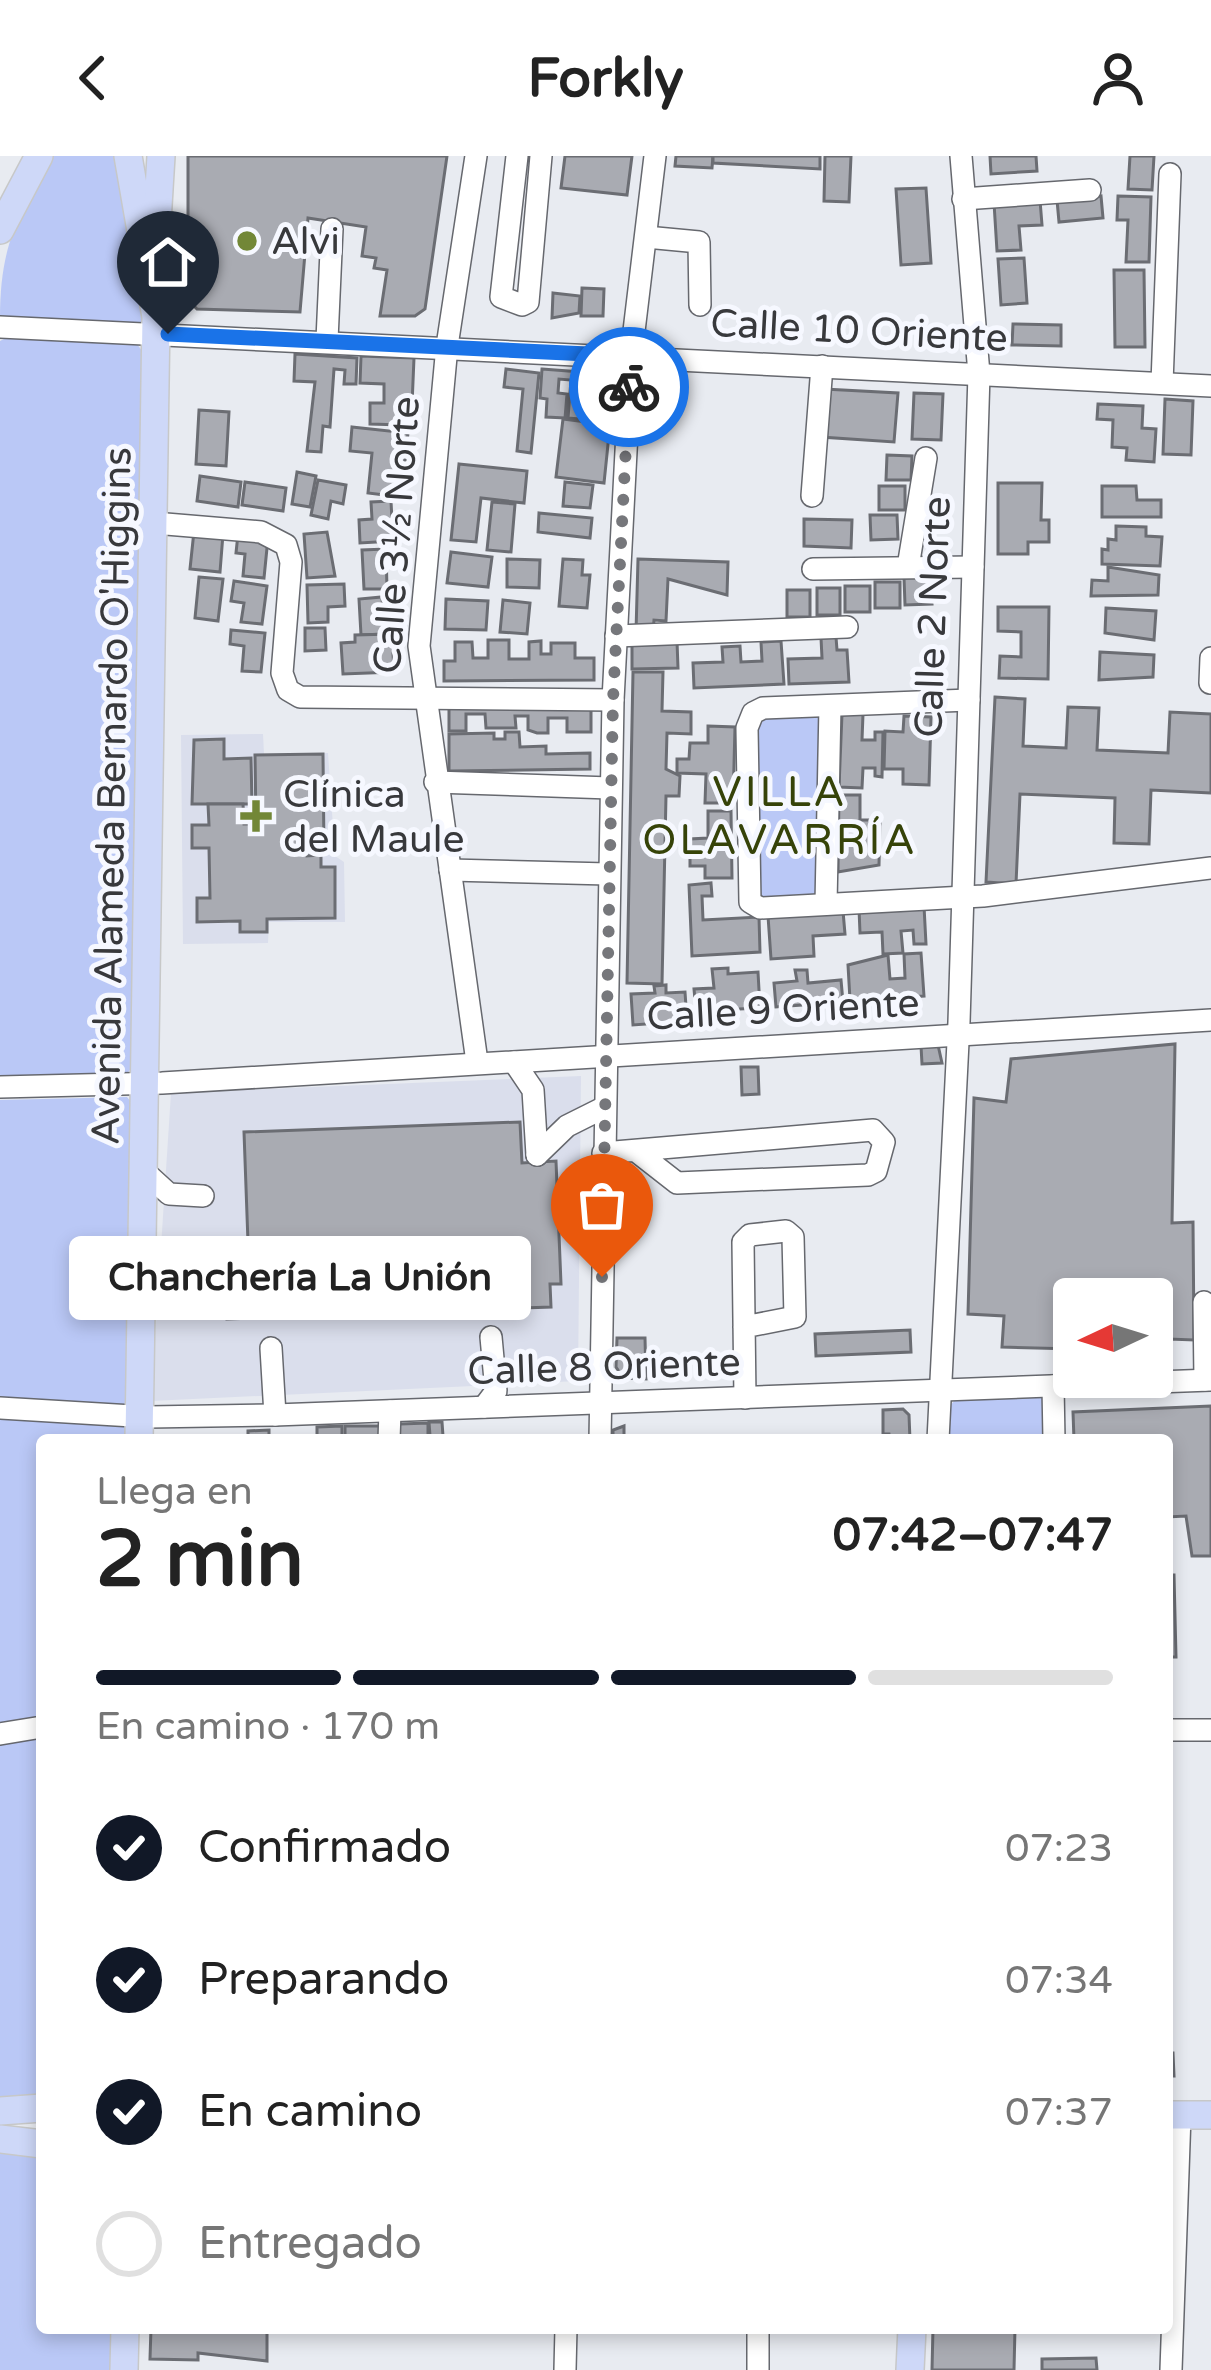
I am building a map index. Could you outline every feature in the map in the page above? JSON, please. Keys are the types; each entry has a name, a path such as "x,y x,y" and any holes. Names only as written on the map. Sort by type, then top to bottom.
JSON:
{"main road":[{"path":"0,230 39,156"},
{"name":"Avenida Alameda Bernardo O'Higgins","path":"128,156 153,278 156,333 146,1216 139,1428"},
{"path":"153,278 161,156"},
{"path":"0,2110 36,2108"},
{"path":"1174,2115 1211,2115"},
{"path":"0,2139 36,2143"},
{"path":"124,2370 125,2334"},
{"path":"910,2370 912,2334"}],"street":[{"name":"Calle 3½ Norte","path":"476,156 447,346 422,590 422,698 477,1061"},
{"path":"517,156 501,297 522,305 528,302 541,156"},
{"path":"601,1434 613,700 631,356 656,156"},
{"name":"Calle 2 Norte","path":"938,1434 959,1037 980,374 961,156"},
{"path":"1162,383 1171,174"},
{"path":"963,199 1090,190"},
{"path":"327,340 332,229"},
{"path":"646,237 699,242 700,304"},
{"name":"Calle 10 Oriente","path":"0,327 1211,386"},
{"path":"812,496 821,366"},
{"path":"908,567 926,458"},
{"path":"154,523 261,532 286,544 291,562 282,673 293,694 613,700"},
{"path":"813,569 973,567"},
{"path":"616,636 847,627"},
{"path":"1210,683 1211,658"},
{"path":"969,700 763,708 752,713 747,728 750,902 760,908 963,896 1211,868"},
{"path":"826,904 830,706"},
{"path":"435,782 610,788"},
{"path":"450,870 608,874"},
{"name":"Calle 9 Oriente","path":"0,1087 146,1083 1211,1020"},
{"path":"514,1062 532,1090 537,1155 567,1126 603,1108"},
{"path":"603,1154 636,1150 873,1130 884,1142 876,1171 868,1175 677,1183 636,1150"},
{"path":"146,1173 169,1194 203,1201 146,1216"},
{"path":"744,1327 795,1317 793,1237 785,1231 750,1235 743,1242 744,1327 745,1398"},
{"path":"1204,1303 1208,1380"},
{"path":"484,1407 496,1391 497,1337 504,1381 516,1406"},
{"path":"272,1348 274,1415"},
{"name":"Calle 8 Oriente","path":"1173,1381 1208,1380"},
{"name":"Calle 8 Oriente","path":"0,1408 139,1428 274,1415 1053,1386"},
{"path":"1053,1398 1054,1434"},
{"path":"389,1411 389,1434"},
{"path":"0,1733 36,1727"},
{"path":"1173,1730 1211,1730"},
{"path":"1173,2162 1174,2115"},
{"path":"565,2370 566,2334"},
{"path":"758,2334 758,2370"},
{"path":"1171,2334 1171,2370"}],"shaded area":[{"path":"54,156 118,156 146,324 0,317 3,271 13,232"},
{"path":"0,341 137,344 145,355 137,1063 127,1073 0,1077"},
{"path":"754,716 820,716 816,898 754,899"},
{"name":"Clínica del Maule","path":"263,734 264,754 328,753 335,856 344,862 345,922 269,922 268,943 183,944 181,735"},
{"path":"581,1076 578,1381 151,1401 171,1093"},
{"path":"127,1097 135,1107 129,1434 36,1434 36,2099 0,2100 0,1100"},
{"path":"1044,1393 1045,1434 945,1434 946,1410 956,1399"},
{"path":"0,2151 36,2153 36,2334 113,2334 112,2370 0,2370"}],"building":[{"name":"Alvi","path":"188,156 447,156 425,309 415,316 380,316 387,270 374,268 376,258 362,256 366,227 308,218 300,312 197,309 188,300"},
{"path":"565,156 632,156 627,195 561,188"},
{"path":"676,156 713,156 712,168 675,166"},
{"path":"713,156 820,156 820,169 713,163"},
{"path":"825,156 851,156 849,202 824,201"},
{"path":"990,156 1036,156 1037,171 991,174"},
{"path":"1130,156 1154,156 1152,190 1128,189"},
{"path":"926,188 931,263 901,265 896,189"},
{"path":"1101,196 1103,218 1059,222 1057,200"},
{"path":"1118,196 1151,197 1149,262 1126,262 1128,220 1117,220"},
{"path":"1040,200 1042,225 1019,226 1021,250 997,251 994,203"},
{"path":"1024,258 1027,303 1001,305 998,259"},
{"path":"1114,270 1144,270 1145,347 1115,347"},
{"path":"582,288 604,289 603,316 581,316"},
{"path":"553,293 580,296 579,313 552,318"},
{"path":"1013,324 1061,325 1061,346 1012,345"},
{"path":"295,354 357,358 356,384 344,384 345,370 334,369 330,427 323,426 321,452 307,451 315,382 294,381"},
{"path":"361,356 414,358 412,405 403,405 402,425 370,424 370,403 384,403 384,384 360,383"},
{"path":"506,369 539,373 531,453 517,451 523,389 504,387"},
{"path":"542,369 607,374 603,421 568,418 571,380 559,379 558,393 567,394 565,418 546,417 547,399 540,398"},
{"path":"824,389 898,393 894,442 821,437"},
{"path":"914,393 943,394 941,440 912,439"},
{"path":"1165,399 1193,401 1191,455 1163,454"},
{"path":"1098,404 1143,406 1142,428 1156,429 1154,462 1126,460 1127,448 1112,447 1113,420 1097,419"},
{"path":"199,410 229,412 226,466 196,464"},
{"path":"563,419 610,425 604,483 556,477"},
{"path":"352,427 408,433 401,497 368,493 372,453 350,451"},
{"path":"887,455 912,456 911,480 886,480"},
{"path":"459,464 527,471 524,503 481,498 476,542 451,540"},
{"path":"297,472 316,476 310,507 292,504"},
{"path":"200,476 241,482 238,507 197,501"},
{"path":"318,480 346,485 343,504 331,501 328,519 311,515"},
{"path":"245,482 286,488 283,511 242,505"},
{"path":"565,482 593,485 590,508 563,506"},
{"path":"998,483 1042,483 1041,520 1049,520 1049,542 1028,542 1028,554 998,554"},
{"path":"879,486 905,486 905,510 879,510"},
{"path":"1102,486 1136,486 1137,500 1161,500 1161,517 1102,517"},
{"path":"391,501 393,541 360,543 359,520 372,519 371,502"},
{"path":"492,502 515,504 511,552 487,550"},
{"path":"539,513 592,518 590,538 538,532"},
{"path":"870,515 897,515 898,539 871,540"},
{"path":"804,519 852,520 851,548 804,546"},
{"path":"1116,526 1146,527 1146,536 1162,537 1160,566 1102,564 1102,549 1108,550 1108,539 1116,540"},
{"path":"194,531 223,534 220,572 190,569"},
{"path":"327,532 335,576 307,578 304,534"},
{"path":"238,534 268,538 264,578 243,576 245,554 236,553"},
{"path":"386,549 387,589 364,589 362,550"},
{"path":"451,552 492,557 488,587 447,583"},
{"path":"507,559 540,560 539,588 507,587"},
{"path":"563,559 583,560 582,575 590,575 587,608 559,606"},
{"path":"638,559 728,562 727,595 668,579 666,621 654,620 653,633 636,632"},
{"path":"1108,567 1159,575 1158,595 1091,596 1092,580 1108,581"},
{"path":"930,576 932,604 905,605 904,578"},
{"path":"199,577 223,579 218,621 195,618"},
{"path":"234,581 267,586 262,624 241,622 244,603 231,601"},
{"path":"875,582 900,582 900,608 875,608"},
{"path":"344,584 345,606 328,607 328,622 308,623 307,585"},
{"path":"845,586 870,586 870,612 845,612"},
{"path":"817,588 840,588 840,615 817,615"},
{"path":"787,590 810,590 810,617 787,617"},
{"path":"382,597 384,634 361,635 359,599"},
{"path":"446,599 488,601 486,630 445,629"},
{"path":"503,600 530,603 527,634 500,632"},
{"path":"998,607 1049,607 1048,679 999,678 1000,656 1021,657 1021,632 998,631"},
{"path":"1106,608 1156,611 1154,640 1105,633"},
{"path":"305,628 325,628 326,650 305,651"},
{"path":"231,630 265,633 261,672 242,671 244,646 230,644"},
{"path":"392,634 394,672 343,674 341,643 355,642 355,635"},
{"path":"836,637 837,650 847,650 849,682 789,684 788,659 822,658 821,638"},
{"path":"488,640 509,640 509,659 529,659 529,642 541,641 541,654 551,654 551,643 575,643 575,658 594,658 594,680 444,681 444,661 455,661 455,642 472,642 473,658 488,658"},
{"path":"677,641 678,668 632,669 632,642"},
{"path":"781,641 784,684 694,688 693,663 723,662 722,647 740,646 741,662 762,661 761,642"},
{"path":"1100,652 1154,655 1153,677 1099,680"},
{"path":"633,672 663,672 662,711 691,712 691,734 667,733 666,769 680,776 679,796 666,796 662,984 627,983"},
{"path":"995,697 1025,699 1023,746 1066,748 1068,707 1099,708 1097,750 1168,753 1170,712 1211,714 1211,793 1151,790 1149,844 1114,843 1115,798 1020,794 1016,884 986,882"},
{"path":"591,701 591,732 567,732 567,718 548,718 548,733 537,733 528,730 528,716 515,716 516,728 486,728 485,714 466,714 466,731 449,731 449,702"},
{"path":"842,714 863,714 862,740 875,740 875,732 883,732 882,777 875,776 875,768 863,768 862,788 839,787"},
{"path":"904,716 931,717 929,785 903,784 903,769 884,769 885,731 903,732"},
{"path":"708,726 735,727 733,803 705,803 706,774 677,773 677,759 689,759 690,743 708,743"},
{"path":"505,732 519,732 520,747 546,746 546,754 590,753 590,769 449,771 449,734 494,733 494,739 505,739"},
{"path":"224,739 224,759 251,758 252,804 192,804 194,740"},
{"name":"Clínica del Maule","path":"323,754 324,850 307,850 307,856 321,855 321,867 335,867 335,918 267,919 267,932 240,932 240,921 197,922 197,898 210,898 209,848 192,848 192,825 209,825 208,804 243,804 244,824 256,824 255,755"},
{"path":"839,795 860,795 860,820 880,820 879,865 838,872"},
{"path":"708,811 731,811 732,878 705,878 705,866 690,866 690,839 708,838"},
{"path":"711,883 712,896 702,896 703,920 759,917 760,952 692,956 689,885"},
{"path":"924,906 926,944 914,944 913,930 901,931 903,953 883,954 882,932 860,933 859,909"},
{"path":"843,911 845,934 813,936 814,956 771,959 768,916"},
{"path":"921,953 924,996 850,1000 848,965 888,955 890,979 905,978 904,954"},
{"path":"728,968 728,974 758,972 760,1008 696,1011 694,989 714,988 712,969"},
{"path":"795,970 807,970 808,983 841,980 843,1002 776,1007 774,983 797,981"},
{"path":"666,985 666,993 685,992 687,1021 633,1025 631,994 655,993 654,986"},
{"path":"1175,1044 1172,1223 1193,1222 1194,1340 1173,1339 1173,1278 1053,1278 1053,1348 1002,1347 1004,1316 968,1314 974,1098 1006,1102 1011,1059"},
{"path":"938,1045 942,1063 922,1064 921,1046"},
{"path":"741,1067 758,1067 759,1094 742,1095"},
{"path":"520,1122 522,1163 556,1161 561,1284 550,1284 551,1307 227,1319 226,1289 235,1289 235,1271 249,1270 244,1132"},
{"path":"910,1330 911,1352 816,1356 815,1334"},
{"path":"617,1338 645,1338 646,1379 623,1378 616,1367"},
{"path":"1211,1406 1211,1556 1192,1556 1186,1516 1173,1517 1173,1434 1074,1434 1073,1412"},
{"path":"903,1409 909,1415 910,1434 883,1434 883,1410"},
{"path":"429,1422 442,1422 443,1434 430,1434"},
{"path":"428,1423 428,1434 397,1434 400,1424"},
{"path":"342,1426 342,1434 317,1434 317,1427"},
{"path":"345,1426 380,1426 380,1434 345,1434"},
{"path":"1173,1575 1174,1575 1173,1657"},
{"path":"151,2334 267,2334 267,2361 198,2353 198,2360 150,2359"},
{"path":"933,2334 1015,2334 1014,2370 932,2370"},
{"path":"1096,2358 1097,2370 1042,2370 1042,2359"}],"way so far":[{"path":"602,1277 613,700 629,387"}],"place":[{"name":"Alvi","path":"247,241"},
{"name":"Clínica del Maule","path":"256,816"},
{"name":"Chanchería La Unión","path":"602,1277"}],"district":[{"name":"VILLA OLAVARRÍA","path":"780,816"}],"route":[{"path":"168,334 631,356 629,387"}]}
